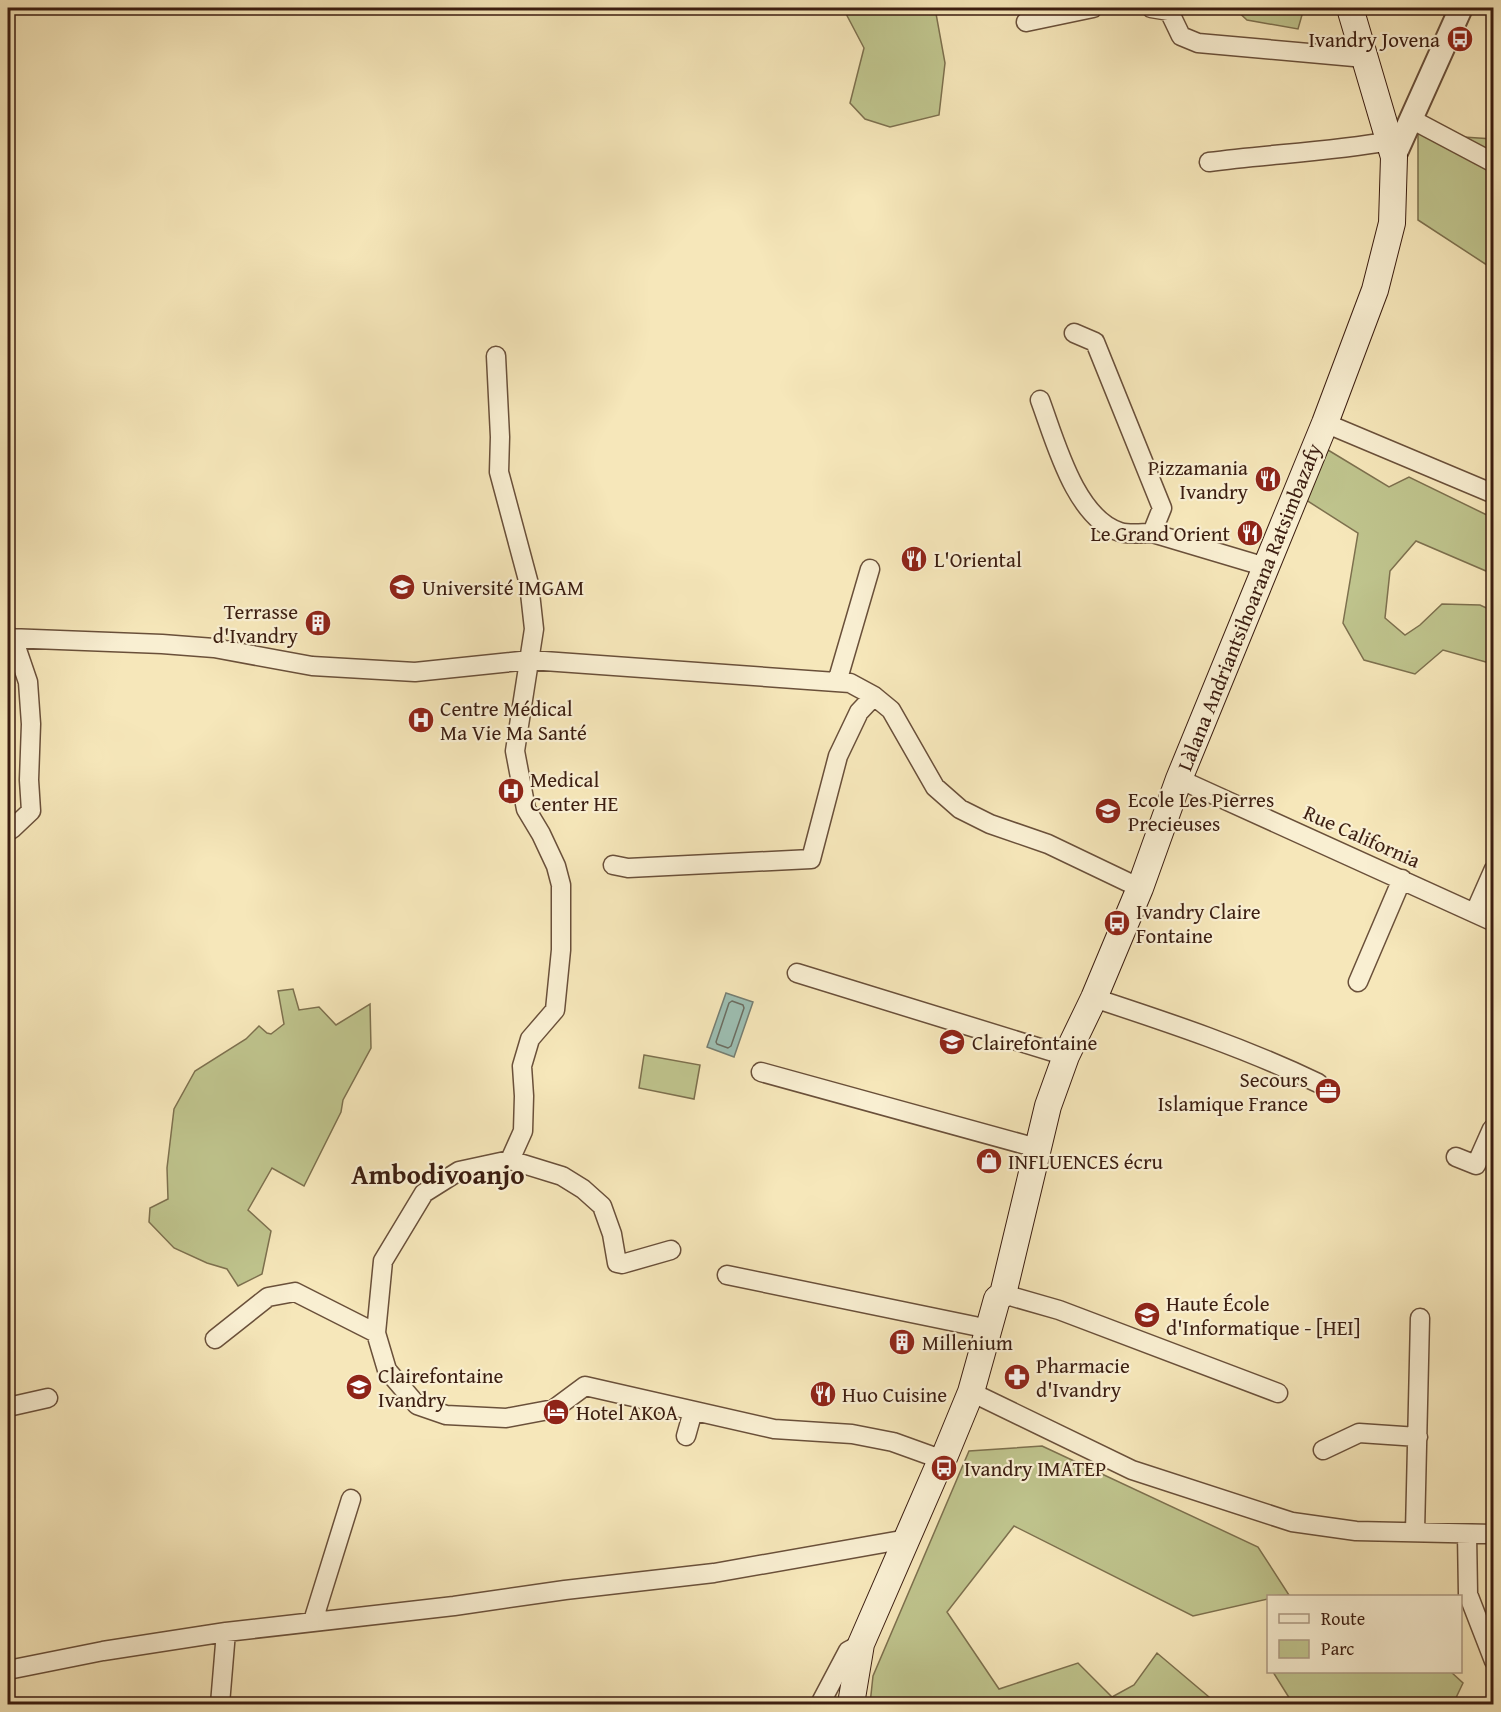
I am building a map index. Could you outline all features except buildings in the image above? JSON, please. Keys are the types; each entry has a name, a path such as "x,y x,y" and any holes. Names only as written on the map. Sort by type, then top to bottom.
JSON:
{"main road":[{"name":"Làlana Andriantsihoarana Ratsimbazafy","path":"851,1704 861,1644 971,1392 997,1299 1003,1293 1048,1106 1066,1056 1094,998 1140,888 1179,779 1326,423 1378,279 1392,223 1392,149 1350,8"}],"street":[{"path":"1026,22 1093,8"},
{"path":"1152,8 1169,11 1181,36 1198,43 1365,58"},
{"path":"1209,162 1350,148 1392,149 1411,119 1461,8"},
{"path":"1411,119 1494,163"},
{"path":"1074,333 1095,342 1162,508 1152,533"},
{"path":"496,356 500,437 499,472 529,584 534,629 515,751 526,809 556,866 561,885 561,950 555,1010 530,1039 522,1066 523,1131 510,1160"},
{"path":"1040,400 1074,485 1086,506 1102,523 1121,533 1152,533 1266,567"},
{"path":"1326,423 1494,494"},
{"path":"837,682 870,569"},
{"path":"8,827 12,829 31,811 29,780 31,724 28,682 10,638 214,648 312,666 415,672 530,660 850,682 874,696 891,710 935,787 960,809 990,825 1048,844 1140,888"},
{"path":"613,865 628,868 811,859 838,756 859,712 874,696"},
{"name":"Rue California","path":"1179,779 1494,922"},
{"path":"1475,912 1494,869"},
{"path":"1358,981 1402,879"},
{"path":"797,973 1066,1056"},
{"path":"1094,998 1267,1058 1318,1083"},
{"path":"761,1072 1037,1148"},
{"path":"1455,1157 1476,1165 1492,1129 1494,1130"},
{"path":"671,1250 622,1264 617,1263 612,1234 602,1206 583,1189 562,1176 510,1160 459,1171 424,1193 383,1261 376,1333 387,1370 417,1405 446,1415 506,1418 554,1409 585,1386 774,1429 852,1434 893,1442 943,1460"},
{"path":"727,1275 990,1329"},
{"path":"215,1339 268,1297 295,1292 376,1333"},
{"path":"1003,1293 1059,1310 1278,1393"},
{"path":"1415,1532 1420,1318"},
{"path":"971,1392 1132,1470 1292,1522 1356,1531 1494,1534"},
{"path":"8,1407 48,1398"},
{"path":"686,1436 693,1411"},
{"path":"1323,1450 1359,1433 1419,1437"},
{"path":"313,1622 351,1499"},
{"path":"1467,1534 1468,1594 1494,1661"},
{"path":"8,1670 103,1651 225,1632 714,1573 907,1539"},
{"path":"220,1704 225,1632"},
{"path":"820,1704 848,1651 861,1644"}],"green space":[{"path":"843,8 935,8 945,63 939,115 890,127 865,119 850,103 864,48"},
{"path":"1234,8 1304,8 1298,29 1247,20"},
{"path":"1418,134 1493,139 1493,269 1418,220"},
{"path":"1328,450 1389,487 1409,477 1493,518 1493,574 1416,541 1390,571 1385,618 1405,635 1420,625 1442,604 1480,605 1493,611 1493,664 1443,650 1415,674 1364,660 1343,623 1358,533 1306,500"},
{"path":"293,989 299,1010 319,1007 336,1025 370,1004 371,1048 343,1100 341,1112 304,1186 272,1168 248,1210 271,1231 262,1274 238,1286 227,1269 174,1248 149,1222 150,1208 168,1199 167,1168 174,1109 195,1071 246,1039 259,1026 271,1034 284,1024 278,991"},
{"path":"644,1055 700,1065 694,1099 639,1088"},
{"path":"1042,1446 1258,1547 1289,1595 1267,1595 1267,1599 1193,1616 1014,1526 947,1612 999,1689 1078,1663 1112,1697 1134,1685 1157,1653 1209,1697 1201,1704 870,1704 873,1676 969,1451"},
{"path":"1274,1673 1452,1673 1463,1683 1453,1704 1293,1704"}],"water":[{"path":"726,993 753,1002 734,1057 707,1047"}],"place":[{"name":"Ivandry Jovena","path":"1460,39"},
{"name":"Pizzamania Ivandry","path":"1268,479"},
{"name":"Le Grand Orient","path":"1250,533"},
{"name":"L'Oriental","path":"914,559"},
{"name":"Université IMGAM","path":"402,587"},
{"name":"Terrasse d'Ivandry","path":"318,623"},
{"name":"Centre Médical Ma Vie Ma Santé","path":"421,720"},
{"name":"Medical Center HE","path":"511,791"},
{"name":"Ecole Les Pierres Precieuses","path":"1108,811"},
{"name":"Ivandry Claire Fontaine","path":"1117,923"},
{"name":"Clairefontaine","path":"952,1042"},
{"name":"Secours Islamique France","path":"1328,1091"},
{"name":"INFLUENCES écru","path":"989,1161"},
{"name":"Haute École d'Informatique - [HEI]","path":"1147,1315"},
{"name":"Millenium","path":"902,1342"},
{"name":"Pharmacie d'Ivandry","path":"1017,1377"},
{"name":"Clairefontaine Ivandry","path":"359,1387"},
{"name":"Huo Cuisine","path":"823,1394"},
{"name":"Hotel AKOA","path":"556,1412"},
{"name":"Ivandry IMATEP","path":"944,1468"}],"district":[{"name":"Ambodivoanjo","path":"438,1174"}]}
